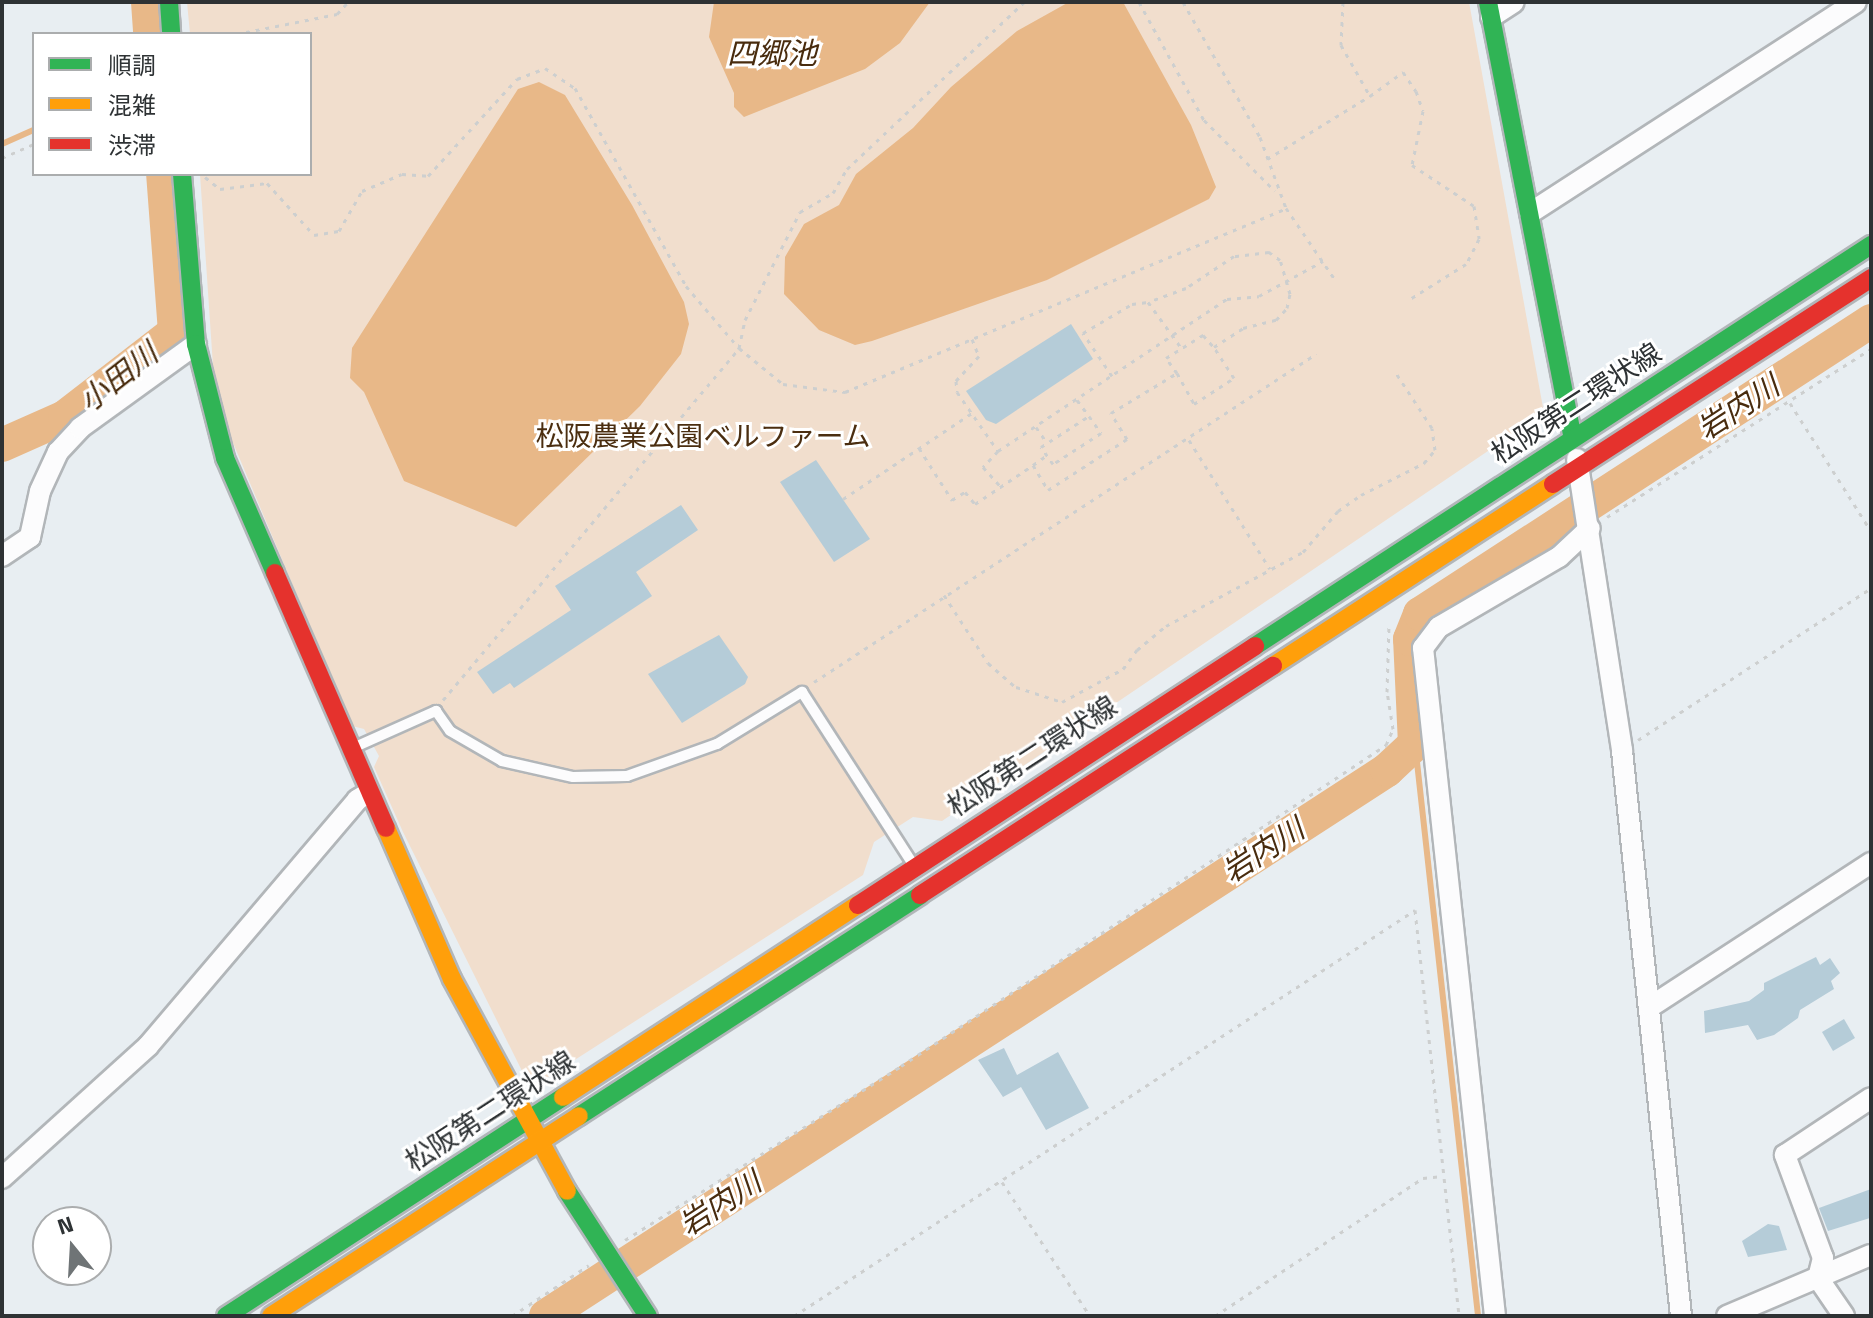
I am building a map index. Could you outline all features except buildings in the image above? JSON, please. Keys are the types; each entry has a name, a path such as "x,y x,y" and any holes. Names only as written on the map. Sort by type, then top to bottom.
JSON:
{"main road":[{"path":"169,2 171,32"},
{"path":"1489,10 1573,438"},
{"path":"182,176 196,344 210,418 225,458 368,793 452,979 538,1142 648,1316"},
{"name":"松阪第二環状線","path":"226,1316 1871,245"},
{"name":"松阪第二環状線","path":"271,1316 1382,595 1581,479 1871,278"}],"street":[{"path":"1489,10 1514,2"},
{"path":"1530,213 1856,2"},
{"path":"2,556 30,537 40,491 58,452 80,428 196,344"},
{"path":"1573,438 1590,527 1622,751 1681,1316"},
{"path":"1495,1316 1423,648 1439,627 1559,557 1590,527"},
{"path":"2,1178 148,1046 357,800 368,793"},
{"path":"1650,1007 1871,863"},
{"path":"1844,1316 1818,1278 1823,1258 1785,1155 1871,1098"},
{"path":"1727,1316 1871,1255"}],"lane":[{"path":"350,749 436,711 450,731 502,761 573,777 627,776 717,744 802,692 914,866"}],"path":[{"path":"246,32 337,14 348,2"},
{"path":"443,700 739,348 745,320 800,212 833,193 847,169 1024,2"},
{"path":"1139,2 1204,120 1278,194"},
{"path":"1183,2 1260,137 1278,194 1334,278"},
{"path":"1343,2 1341,45 1370,96"},
{"path":"204,176 220,189 267,183 314,235 339,231 362,191 402,174 428,176 517,79 545,68 575,88 686,286 739,348 783,384 845,392 1286,208"},
{"path":"1267,159 1370,96 1403,72 1423,111 1412,165 1474,206 1479,239 1466,264 1410,299"},
{"path":"2,158 32,145"},
{"path":"1112,376 1083,333 1132,304 1148,302 1186,288 1249,252 1269,252 1280,260 1288,283 1287,308 1276,320 1243,328 1214,347"},
{"path":"1001,487 983,467 998,451 1227,299 1259,296 1288,283 1323,261"},
{"path":"1148,302 1182,349"},
{"path":"1203,335 1234,378 1194,404 1166,358 1182,349 1203,335"},
{"path":"972,339 979,356 956,381 972,413 998,451"},
{"path":"1590,527 1871,349"},
{"path":"804,675 810,684 1316,354"},
{"path":"944,595 988,663 1016,687 1062,702 1123,669 1137,650 1166,626 1303,552 1338,511 1424,463 1435,450 1432,428 1394,370"},
{"path":"1033,465 1048,490 1127,439 1111,413 1177,373"},
{"path":"1077,399 1089,416 1101,433 1053,464 1041,447 1089,416"},
{"path":"1790,403 1871,531"},
{"path":"843,499 972,413"},
{"path":"1035,426 1047,443"},
{"path":"1188,438 1270,569"},
{"path":"919,448 952,500 965,492 975,504 1047,456"},
{"path":"1622,751 1871,588"},
{"path":"512,1316 606,1252 901,1066 1386,745 1393,729 1387,692 1390,633 1382,595"},
{"path":"794,1316 1415,910 1459,1316"},
{"path":"1215,1316 1423,1178 1443,1176"},
{"path":"1001,1181 1090,1316"}],"green space":[{"name":"松阪農業公園ベルファーム","path":"187,2 1469,2 1544,413 942,821 913,817 874,842 863,875 545,1079 525,1077 403,832 374,767 379,756 364,729 352,726 231,438 213,366 200,176 312,176 312,32 190,32"}],"water":[{"name":"四郷池","path":"714,2 930,2 900,43 865,69 744,117 734,107 734,93 709,37"},
{"path":"1069,2 1123,2 1191,125 1216,187 1209,199 1047,280 872,341 855,345 819,330 784,294 785,257 804,224 839,205 856,174 913,128 951,87 1017,31"},
{"path":"539,82 565,95 632,205 684,302 689,324 681,354 640,406 516,527 404,481 364,392 350,378 352,348 518,89"}],"waterway":[{"name":"小田川","path":"148,2 150,32"},
{"path":"2,144 32,131"},
{"name":"小田川","path":"2,445 65,417 175,332 163,176"},
{"name":"岩内川","path":"546,1316 1387,770 1415,744 1410,639 1420,614 1871,321"},
{"path":"1415,744 1478,1316"}],"traffic: fast":[{"path":"169,2 171,32"},
{"path":"1488,2 1573,438"},
{"path":"182,176 196,344 225,458 275,573"},
{"path":"1255,646 1871,245"},
{"path":"579,1116 920,895"},
{"path":"226,1316 563,1097"},
{"path":"567,1191 648,1316"}],"traffic: slow":[{"path":"1273,666 1553,484"},
{"path":"386,828 452,979 567,1191"},
{"path":"563,1097 858,905"},
{"path":"271,1316 579,1116"}],"traffic: jam":[{"path":"1553,484 1871,278"},
{"path":"275,573 386,828"},
{"path":"858,905 1255,646"},
{"path":"920,895 1273,666"}]}
